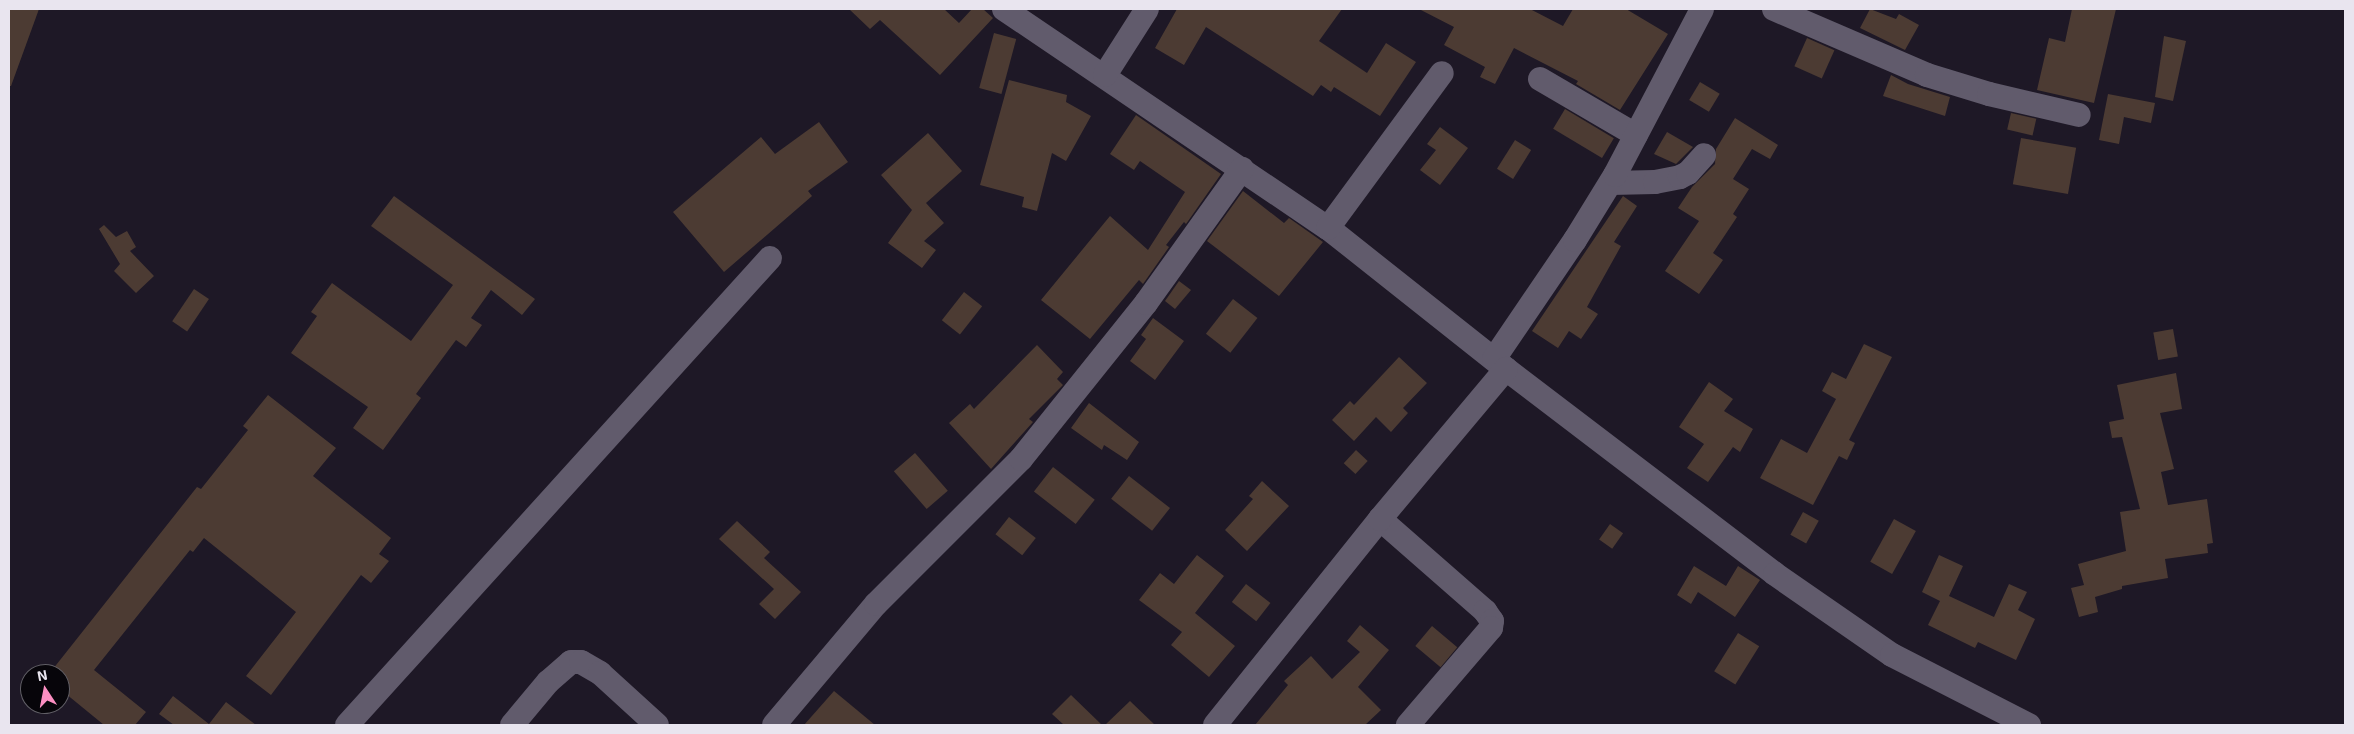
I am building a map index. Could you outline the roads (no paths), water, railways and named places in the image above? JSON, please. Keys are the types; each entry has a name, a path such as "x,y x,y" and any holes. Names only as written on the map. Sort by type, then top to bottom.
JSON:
{"street":[{"path":"1004,9 1105,75 1328,228 1500,364 1775,574 1892,655 2029,725"},
{"path":"1105,75 1147,9"},
{"path":"1215,725 1380,519 1500,364 1611,183 1702,9"},
{"path":"1774,9 1928,74 1989,94 2079,115"},
{"path":"1328,228 1442,73"},
{"path":"1540,79 1636,135"},
{"path":"1611,183 1655,182 1680,177 1688,173 1704,155"},
{"path":"774,725 876,604 1021,459 1146,303 1242,169"},
{"path":"346,725 770,258"},
{"path":"1380,519 1485,611 1492,620 1491,628 1408,725"},
{"path":"512,725 548,682 572,662 581,662 600,673 657,725"}]}
